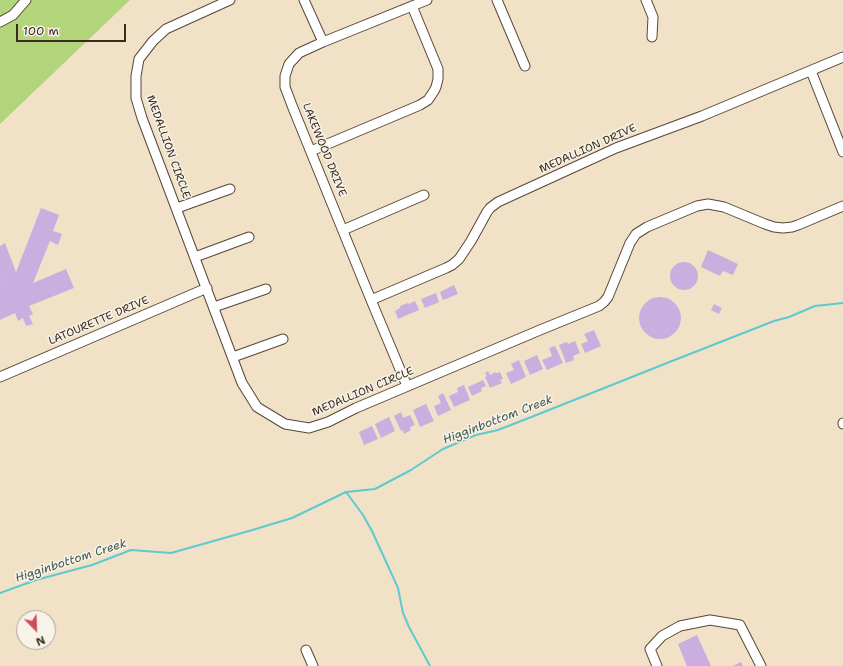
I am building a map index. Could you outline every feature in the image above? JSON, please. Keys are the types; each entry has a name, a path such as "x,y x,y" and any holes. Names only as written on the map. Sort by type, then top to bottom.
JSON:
{"street":[{"path":"0,22 13,14 26,0"},
{"name":"MEDALLION CIRCLE","path":"230,0 166,29 154,41 139,59 136,76 136,98 142,118 242,383 257,407 285,424 309,428 328,422 356,408 599,306 608,297 630,243 636,234 647,227 697,206 708,204 724,207 774,227 783,228 798,225 843,206"},
{"name":"LAKEWOOD DRIVE","path":"408,386 371,300 285,87 285,76 289,64 299,54 323,42 427,0"},
{"path":"497,0 525,66"},
{"path":"646,0 653,17 652,37"},
{"path":"306,1 323,42"},
{"path":"311,151 420,105 428,100 436,87 438,70 412,6"},
{"name":"MEDALLION DRIVE","path":"371,300 452,265 471,241 487,212 498,202 616,148 716,110 843,57"},
{"path":"811,71 843,152"},
{"path":"177,208 230,189"},
{"path":"343,230 424,194"},
{"path":"195,257 249,237"},
{"name":"LATOURETTE DRIVE","path":"0,376 207,288"},
{"path":"214,307 266,289"},
{"path":"233,357 283,339"},
{"path":"657,666 650,649 662,636 680,626 710,620 740,625 761,666"},
{"path":"306,650 313,666"}],"green space":[{"path":"0,0 130,0 0,124"}],"building":[{"path":"41,208 59,215 53,231 62,234 58,245 50,241 33,283 66,269 74,288 29,306 33,314 29,316 33,324 26,326 23,318 18,321 15,313 0,320 0,280 2,281 0,279 0,246 5,243 16,272"},
{"path":"708,250 738,264 733,275 723,271 720,276 701,267"},
{"path":"684,262 690,263 694,266 697,270 697,282 694,286 690,289 684,290 678,289 674,286 671,282 670,276 671,270 674,266 678,263"},
{"path":"454,285 458,294 443,300 440,292"},
{"path":"436,293 439,302 425,308 421,299"},
{"path":"660,297 675,303 681,318 675,333 660,339 645,333 639,318 645,303"},
{"path":"415,301 419,310 398,319 395,311 400,308 400,306"},
{"path":"714,304 722,308 719,314 711,310"},
{"path":"594,330 601,346 585,353 581,344 588,341 584,334"},
{"path":"575,341 580,353 573,356 574,360 566,363 559,345 567,342 568,344"},
{"path":"555,346 563,363 547,370 542,360 552,356 549,348"},
{"path":"537,355 543,369 530,375 524,361"},
{"path":"519,360 526,377 511,384 506,373 514,370 511,364"},
{"path":"488,371 490,375 495,372 500,372 503,379 500,380 502,383 490,388 485,377 487,376 485,373"},
{"path":"483,380 486,386 481,388 482,391 472,396 468,387"},
{"path":"464,385 470,400 454,407 449,396 458,392 457,388"},
{"path":"443,393 451,410 438,416 434,406 441,403 438,396"},
{"path":"426,404 434,421 420,427 413,410"},
{"path":"401,412 403,418 410,415 415,425 410,427 411,430 404,434 394,416"},
{"path":"389,417 395,431 381,438 375,424"},
{"path":"372,426 378,439 364,445 359,432"},
{"path":"697,635 711,666 687,666 678,644"},
{"path":"741,662 743,666 733,666"}],"waterway":[{"name":"Higginbottom Creek","path":"0,593 36,580 92,565 131,550 171,553 292,518 346,492 375,489 411,470 443,449 476,435 498,430 815,306 843,303"},
{"path":"346,492 363,515 372,531 398,588 403,613 409,627 430,666"}]}
